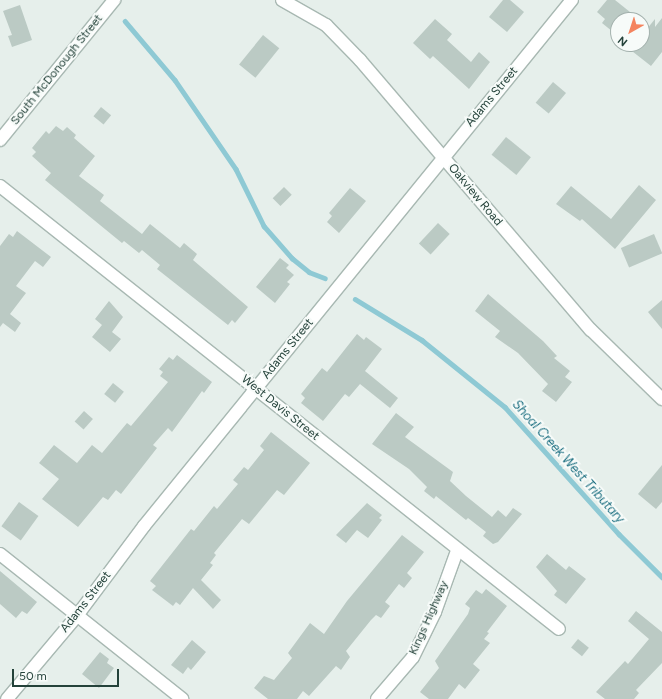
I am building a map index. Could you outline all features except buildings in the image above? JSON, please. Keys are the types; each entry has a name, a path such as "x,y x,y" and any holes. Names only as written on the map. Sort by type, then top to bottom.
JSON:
{"street":[{"name":"South McDonough Street","path":"0,140 114,0"},
{"name":"Oakview Road","path":"282,0 326,25 443,156 591,330 662,399"},
{"name":"Adams Street","path":"7,699 76,617 144,526 443,156 572,0"},
{"name":"West Davis Street","path":"0,186 457,551 560,629"},
{"name":"Kings Highway","path":"378,699 413,657 435,612 457,551"},
{"path":"0,554 76,617 182,699"}],"waterway":[{"name":"Shoal Creek West Tributary","path":"125,21 175,80 236,169 264,226 292,258 309,272 325,278"},
{"name":"Shoal Creek West Tributary","path":"355,299 422,340 505,407 619,534 662,577"}]}
